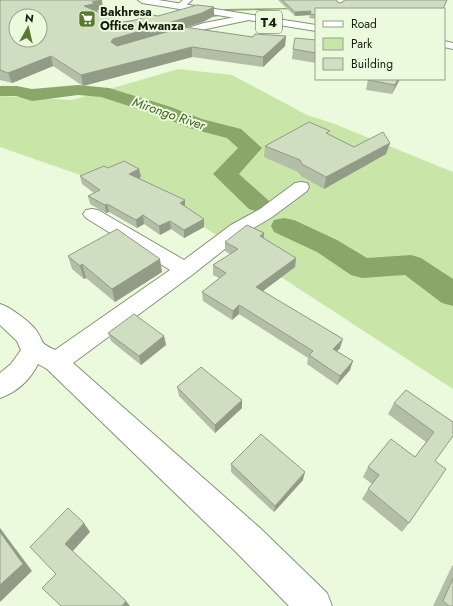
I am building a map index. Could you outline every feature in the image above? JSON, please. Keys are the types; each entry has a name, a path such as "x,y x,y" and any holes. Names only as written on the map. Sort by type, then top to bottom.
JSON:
{"main road":[{"path":"180,6 188,0"},
{"name":"T4","path":"150,1 221,14 315,28"},
{"path":"155,41 204,26 246,18"},
{"path":"0,387 18,375 27,363 44,356 185,270 238,229 266,213 301,187"},
{"path":"92,214 185,270"},
{"path":"0,312 28,336 44,356 248,540 314,606"}],"green space":[{"path":"178,69 232,75 307,115 332,123 453,172 453,389 175,208 0,147 0,96 72,100"}],"building":[{"path":"0,0 102,0 92,2 94,4 84,6 124,23 153,15 158,16 197,5 214,7 202,13 113,39 111,42 117,46 184,27 253,37 255,34 286,36 263,57 192,47 81,75 51,56 8,73 0,70"},
{"path":"282,0 337,0 337,2 341,3 345,0 447,0 443,8 315,8 315,15 310,14 311,11 295,12"},
{"path":"295,38 315,40 315,53 293,49"},
{"path":"368,80 398,80 395,85"},
{"path":"309,122 330,131 326,133 354,147 383,132 390,143 326,177 302,164 300,160 265,146"},
{"path":"124,161 139,169 129,174 185,200 180,203 204,219 184,230 170,221 159,226 143,215 136,220 107,204 105,205 88,196 100,190 80,176 104,166 108,168"},
{"path":"247,225 264,233 260,236 296,258 256,287 343,339 333,349 353,361 340,376 309,355 313,351 239,305 233,311 202,292 226,273 213,265 238,249 225,242"},
{"path":"117,229 160,259 112,289 82,264 80,266 68,256"},
{"path":"134,314 164,336 139,356 108,333"},
{"path":"201,367 242,400 215,425 177,387"},
{"path":"406,390 453,422 453,436 435,461 446,469 409,523 368,489 379,475 368,467 391,439 415,457 434,432 394,403"},
{"path":"261,434 305,472 275,506 231,464"},
{"path":"68,508 84,523 65,544 126,601 122,606 61,606 42,588 56,574 30,547"},
{"path":"0,532 23,564 0,585"},
{"path":"453,578 453,606 449,606 443,601"}],"waterway":[{"path":"206,17 218,16 218,13 225,10 294,9"},
{"path":"114,22 137,21"},
{"name":"Mirongo River","path":"0,91 17,91 32,95 78,90 103,92 164,111 196,124 234,133 251,148 225,174 258,204"},
{"name":"Mirongo River","path":"284,226 327,246 362,268 411,265 453,295"}],"place":[{"name":"Bakhresa Office Mwanza","path":"87,19"}]}
